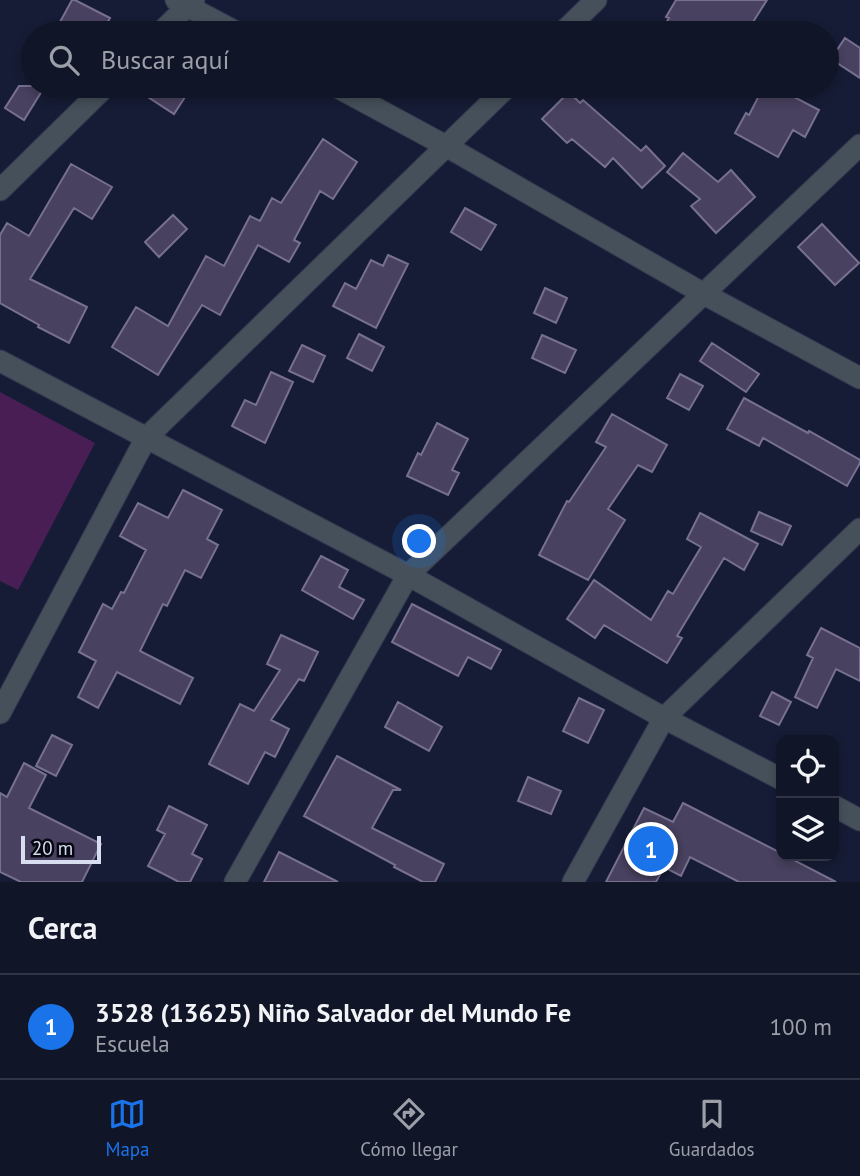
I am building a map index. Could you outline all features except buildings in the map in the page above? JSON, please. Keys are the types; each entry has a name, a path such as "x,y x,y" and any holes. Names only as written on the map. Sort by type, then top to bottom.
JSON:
{"street":[{"path":"574,21 596,0"},
{"path":"170,21 186,2 218,21"},
{"path":"0,190 94,98"},
{"path":"357,98 704,294 860,378"},
{"path":"0,713 146,438 496,98"},
{"path":"235,882 408,575 860,145"},
{"path":"0,361 408,575 664,718 776,776"},
{"path":"573,882 664,718 860,529"},
{"path":"839,809 860,820"}],"shaded area":[{"path":"0,392 95,443 18,590 0,581"}],"place":[{"name":"3528 (13625) Niño Salvador del Mundo Fe","path":"651,849"}]}
